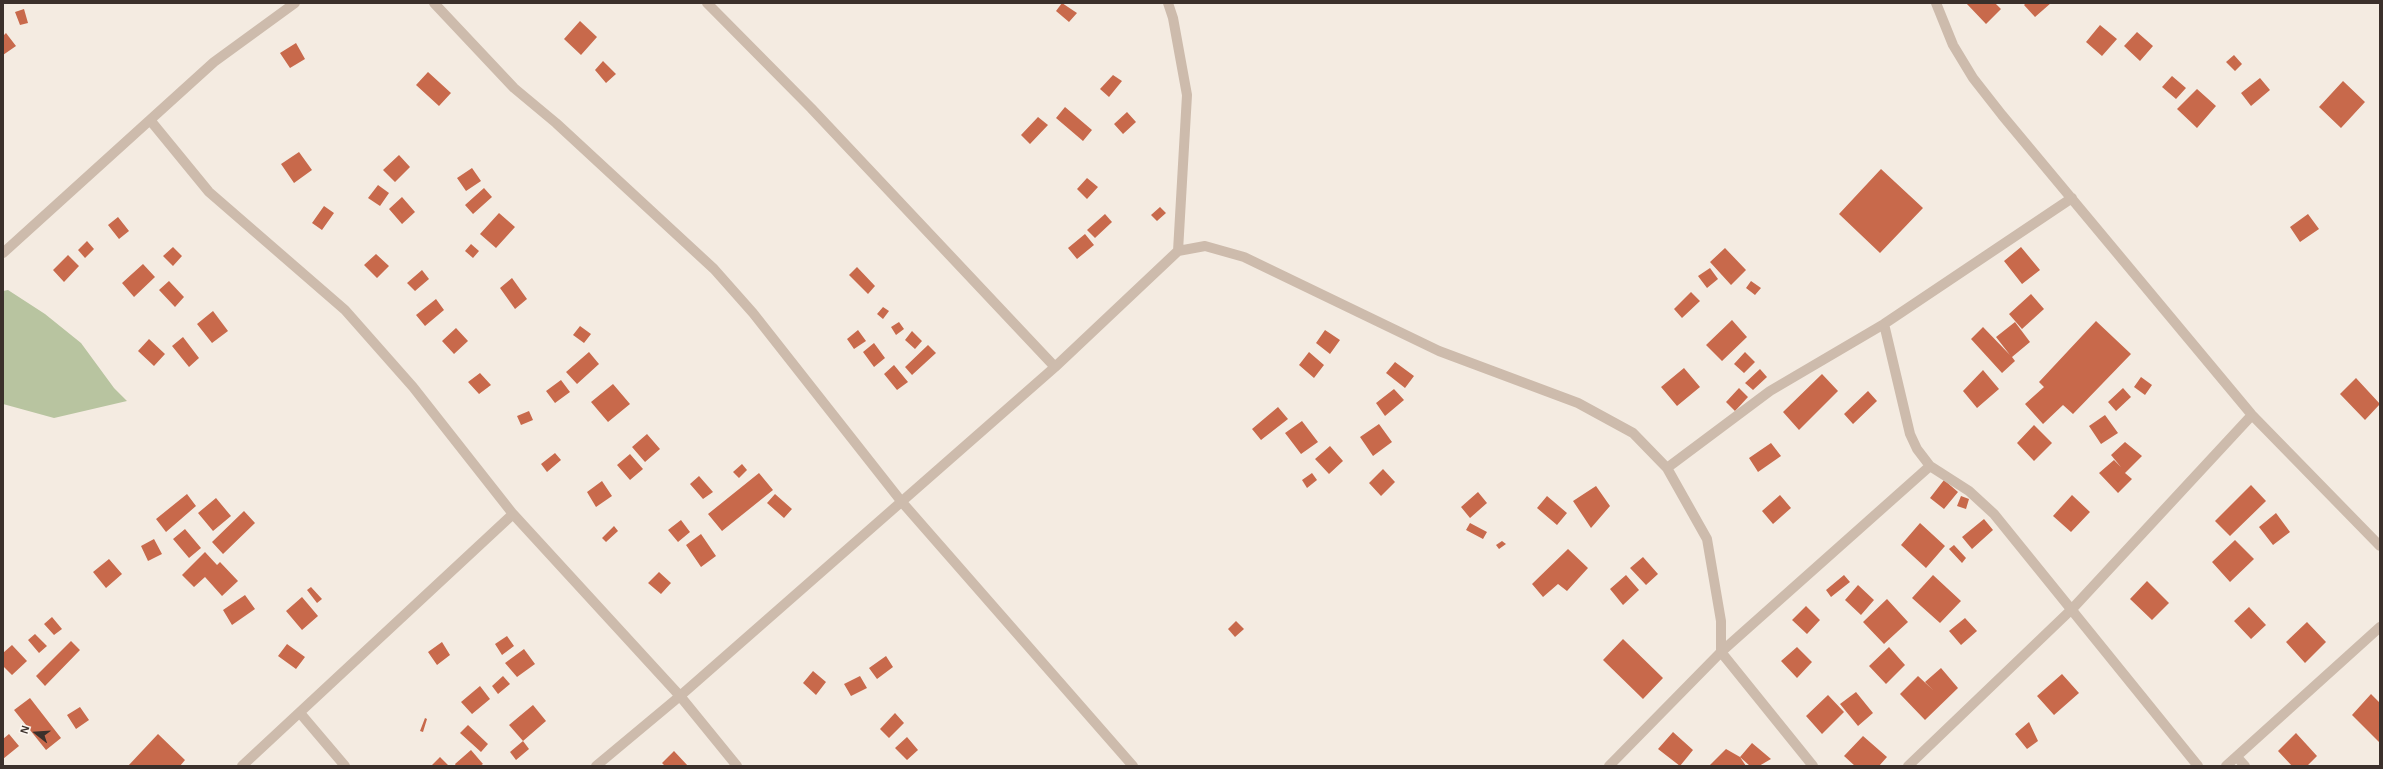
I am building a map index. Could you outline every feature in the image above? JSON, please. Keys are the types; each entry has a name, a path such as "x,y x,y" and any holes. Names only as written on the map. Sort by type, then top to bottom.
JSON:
{"street":[{"path":"3,253 214,62 295,3"},
{"path":"434,3 514,88 556,123 714,269 753,313 901,501 1129,765"},
{"path":"707,3 811,108 1055,367"},
{"path":"1168,3 1173,18 1187,95 1178,251"},
{"path":"1936,3 1953,45 1973,78 2252,415 2380,546"},
{"path":"150,120 209,192 345,310 413,387 513,514 680,696 737,766"},
{"path":"1667,468 1770,391 1884,324 2072,198"},
{"path":"596,766 680,696 1055,367 1178,251 1205,246 1244,256 1439,351 1578,403 1633,433 1667,468 1707,539 1721,621 1721,652 1813,766"},
{"path":"1884,324 1910,434 1917,449 1930,466 1969,491 1994,514 2073,608 2198,766"},
{"path":"1908,766 2073,608 2252,415"},
{"path":"1609,766 1721,652 1930,466"},
{"path":"242,766 513,514"},
{"path":"2226,766 2380,627"},
{"path":"300,713 345,766"},
{"path":"2237,756 2245,766"}],"green space":[{"path":"8,290 45,314 81,343 114,388 127,401 54,418 3,404 3,291"}],"building":[{"path":"1062,3 1077,13 1069,22 1056,11"},
{"path":"1966,3 1995,3 2001,9 1986,24"},
{"path":"2026,3 2051,3 2035,17 2024,5"},
{"path":"24,9 28,23 20,25 15,12"},
{"path":"580,21 597,37 581,55 564,39"},
{"path":"2100,25 2117,39 2102,56 2086,42"},
{"path":"2137,32 2153,46 2140,61 2124,46"},
{"path":"6,33 16,46 3,55 3,36"},
{"path":"296,43 305,59 290,68 280,53"},
{"path":"2234,55 2242,64 2235,71 2226,62"},
{"path":"603,61 616,74 606,83 595,70"},
{"path":"428,72 451,93 439,106 416,85"},
{"path":"1113,75 1122,81 1109,97 1100,89"},
{"path":"2172,76 2186,88 2176,99 2162,87"},
{"path":"2260,78 2270,90 2251,106 2241,93"},
{"path":"2343,81 2365,102 2341,128 2319,107"},
{"path":"2197,89 2216,106 2197,128 2177,109"},
{"path":"1065,107 1092,130 1083,141 1056,118"},
{"path":"1127,112 1136,122 1123,134 1114,124"},
{"path":"1038,117 1048,125 1030,144 1021,135"},
{"path":"299,152 312,170 294,183 281,164"},
{"path":"399,155 410,167 395,182 383,170"},
{"path":"472,168 481,181 466,191 457,178"},
{"path":"1881,169 1923,208 1880,253 1839,214"},
{"path":"1087,178 1098,187 1087,199 1077,189"},
{"path":"378,185 389,193 380,206 368,198"},
{"path":"484,188 492,197 473,214 465,205"},
{"path":"402,197 415,212 402,224 389,209"},
{"path":"324,206 334,213 322,230 312,223"},
{"path":"1160,207 1166,213 1157,221 1151,215"},
{"path":"499,213 515,227 496,248 480,234"},
{"path":"1105,214 1112,222 1095,238 1087,230"},
{"path":"2308,214 2319,229 2300,242 2290,227"},
{"path":"118,217 129,231 119,239 108,225"},
{"path":"1085,234 1094,245 1077,259 1068,248"},
{"path":"87,241 94,249 85,258 78,250"},
{"path":"471,244 479,251 473,258 465,251"},
{"path":"173,247 182,256 173,266 163,256"},
{"path":"2021,247 2040,270 2022,284 2004,261"},
{"path":"1725,248 1746,270 1731,285 1710,262"},
{"path":"376,254 389,266 377,278 364,265"},
{"path":"68,255 79,266 64,282 53,270"},
{"path":"143,264 155,277 134,297 122,283"},
{"path":"857,267 875,286 868,294 849,275"},
{"path":"1710,268 1718,279 1707,288 1698,276"},
{"path":"422,270 429,279 415,291 407,283"},
{"path":"512,278 527,299 515,309 500,288"},
{"path":"169,281 184,297 175,307 159,290"},
{"path":"1751,281 1761,288 1755,295 1746,288"},
{"path":"1691,292 1700,301 1682,318 1674,309"},
{"path":"2031,294 2044,309 2022,329 2009,314"},
{"path":"436,299 444,310 425,326 416,315"},
{"path":"883,307 889,311 883,319 877,314"},
{"path":"213,311 228,331 212,343 197,324"},
{"path":"1732,320 1747,337 1722,361 1706,345"},
{"path":"2096,321 2131,354 2073,414 2063,405 2043,424 2025,404 2044,387 2039,382"},
{"path":"899,322 904,329 896,335 891,327"},
{"path":"2015,322 2030,342 2012,357 2015,361 2002,373 1971,339 1983,327 2010,355 1996,337"},
{"path":"580,326 591,334 584,343 573,335"},
{"path":"456,328 468,341 454,354 442,341"},
{"path":"858,330 866,341 854,349 847,339"},
{"path":"1325,330 1340,340 1330,354 1316,343"},
{"path":"912,331 922,341 915,349 905,340"},
{"path":"183,337 199,358 189,367 172,346"},
{"path":"149,339 165,354 154,366 138,351"},
{"path":"874,343 885,358 874,367 863,352"},
{"path":"928,345 936,353 912,375 905,367"},
{"path":"589,352 599,364 577,384 566,372"},
{"path":"1309,352 1324,365 1314,378 1299,365"},
{"path":"1745,352 1755,362 1744,373 1734,364"},
{"path":"1395,362 1414,376 1405,388 1386,373"},
{"path":"894,365 908,382 897,390 884,374"},
{"path":"1684,368 1700,387 1677,406 1661,387"},
{"path":"1760,369 1767,377 1753,390 1745,383"},
{"path":"1983,370 1999,389 1977,408 1963,391"},
{"path":"480,373 491,385 479,394 468,382"},
{"path":"1822,374 1838,391 1799,430 1783,412"},
{"path":"2141,377 2152,385 2145,395 2134,387"},
{"path":"2356,378 2380,404 2365,420 2340,394"},
{"path":"561,380 570,392 555,403 546,391"},
{"path":"613,384 630,404 608,422 591,402"},
{"path":"1739,388 1748,397 1735,411 1726,402"},
{"path":"2123,388 2131,397 2116,411 2108,402"},
{"path":"1394,389 1404,400 1385,416 1376,403"},
{"path":"1868,391 1877,401 1853,424 1844,414"},
{"path":"1278,407 1288,419 1261,440 1252,429"},
{"path":"529,411 533,420 521,425 517,416"},
{"path":"2105,415 2118,433 2101,444 2089,426"},
{"path":"1302,421 1318,442 1301,454 1285,433"},
{"path":"1379,424 1392,442 1373,456 1360,437"},
{"path":"2034,425 2052,443 2034,461 2017,443"},
{"path":"647,434 660,449 645,462 632,447"},
{"path":"2125,442 2142,456 2125,473 2132,479 2118,493 2099,473 2114,460 2121,467 2111,455"},
{"path":"1771,443 1781,456 1758,472 1749,458"},
{"path":"1330,446 1343,461 1329,474 1315,459"},
{"path":"555,453 561,460 547,472 541,464"},
{"path":"630,454 643,469 630,480 617,465"},
{"path":"742,464 747,470 739,478 733,472"},
{"path":"1383,469 1395,482 1381,496 1369,483"},
{"path":"759,473 773,490 722,531 708,514"},
{"path":"1312,473 1317,480 1307,488 1302,480"},
{"path":"699,476 713,492 703,499 690,484"},
{"path":"1944,480 1958,492 1944,509 1930,498"},
{"path":"602,481 612,496 596,507 587,492"},
{"path":"2251,485 2266,501 2230,536 2215,521"},
{"path":"1596,486 1610,506 1591,528 1573,501"},
{"path":"1478,492 1487,503 1470,518 1461,507"},
{"path":"187,494 196,506 166,532 156,519"},
{"path":"775,494 792,509 784,518 767,503"},
{"path":"1780,495 1791,508 1773,524 1762,511"},
{"path":"2072,495 2090,512 2071,532 2053,516"},
{"path":"1547,496 1567,513 1557,525 1537,508"},
{"path":"1961,496 1969,499 1966,509 1957,506"},
{"path":"216,498 231,516 213,531 198,513"},
{"path":"244,511 255,523 223,554 212,542"},
{"path":"2276,513 2290,532 2273,545 2259,527"},
{"path":"1984,519 1993,530 1972,549 1962,537"},
{"path":"681,520 690,532 678,542 668,530"},
{"path":"1470,523 1487,532 1483,539 1466,530"},
{"path":"1920,523 1945,546 1926,568 1901,545"},
{"path":"614,526 618,531 606,542 602,538"},
{"path":"185,529 201,548 189,558 173,539"},
{"path":"701,534 716,556 701,567 686,545"},
{"path":"154,539 162,554 148,561 141,546"},
{"path":"2235,540 2254,559 2230,582 2212,562"},
{"path":"1502,541 1506,544 1499,549 1496,545"},
{"path":"1954,545 1966,558 1962,563 1949,549"},
{"path":"1568,549 1588,568 1567,591 1558,584 1543,597 1532,584"},
{"path":"205,552 217,565 220,562 238,581 222,596 205,577 194,587 182,575"},
{"path":"1643,557 1658,574 1646,585 1630,568"},
{"path":"109,559 122,574 106,588 93,572"},
{"path":"659,572 671,583 661,594 648,583"},
{"path":"1626,575 1639,590 1623,605 1610,589"},
{"path":"1844,575 1850,582 1831,597 1826,590"},
{"path":"1933,575 1961,601 1940,623 1912,598"},
{"path":"2147,581 2169,603 2152,620 2130,599"},
{"path":"1858,585 1874,600 1861,615 1845,600"},
{"path":"311,587 322,599 317,603 307,590"},
{"path":"245,595 255,609 232,625 223,610"},
{"path":"302,597 318,616 302,630 286,611"},
{"path":"1887,599 1908,622 1884,644 1863,622"},
{"path":"1806,606 1820,620 1807,634 1792,620"},
{"path":"2249,607 2266,625 2251,639 2234,621"},
{"path":"52,617 62,629 54,635 44,624"},
{"path":"1965,618 1977,631 1961,645 1949,631"},
{"path":"1236,621 1244,629 1235,637 1228,629"},
{"path":"2307,622 2326,642 2305,663 2286,642"},
{"path":"35,634 47,646 39,653 28,640"},
{"path":"507,636 514,646 502,655 495,644"},
{"path":"1623,639 1663,678 1643,699 1603,660"},
{"path":"71,641 80,650 45,686 36,676"},
{"path":"442,642 450,655 437,665 428,652"},
{"path":"287,644 305,657 296,669 278,656"},
{"path":"12,645 27,661 12,675 3,666 3,653"},
{"path":"1797,647 1812,662 1797,678 1781,661"},
{"path":"1889,647 1905,665 1886,684 1869,666"},
{"path":"524,649 535,664 517,677 505,663"},
{"path":"886,656 893,667 877,679 869,668"},
{"path":"1941,668 1958,688 1925,720 1900,694 1918,676 1934,691 1925,682"},
{"path":"813,671 826,682 816,695 803,683"},
{"path":"2062,674 2079,693 2054,715 2037,696"},
{"path":"503,676 510,684 498,694 492,686"},
{"path":"860,676 867,688 851,696 844,684"},
{"path":"480,686 490,699 472,714 461,702"},
{"path":"1856,692 1873,713 1858,726 1840,704"},
{"path":"2371,694 2380,703 2380,743 2352,715"},
{"path":"1828,695 1844,712 1822,734 1806,716"},
{"path":"30,698 61,738 46,750 14,710"},
{"path":"533,705 546,721 523,741 509,725"},
{"path":"80,707 89,720 76,729 67,715"},
{"path":"895,713 904,723 889,738 880,729"},
{"path":"425,718 427,719 423,732 420,731"},
{"path":"2029,722 2038,741 2027,749 2015,734"},
{"path":"468,725 488,744 481,752 460,733"},
{"path":"1673,732 1693,750 1680,766 1658,749"},
{"path":"2296,733 2317,756 2307,766 2292,766 2278,751"},
{"path":"9,734 19,746 3,759 3,739"},
{"path":"158,734 185,760 180,766 128,766"},
{"path":"1863,736 1887,757 1879,766 1855,766 1844,756"},
{"path":"907,737 918,750 907,760 895,748"},
{"path":"523,741 529,749 516,760 510,752"},
{"path":"1752,743 1771,759 1759,766 1750,766 1740,757"},
{"path":"1726,749 1740,757 1746,766 1709,766"},
{"path":"471,750 483,764 480,766 456,766 455,764"},
{"path":"674,751 688,766 665,766 662,763"},
{"path":"440,757 449,766 431,766"}]}
